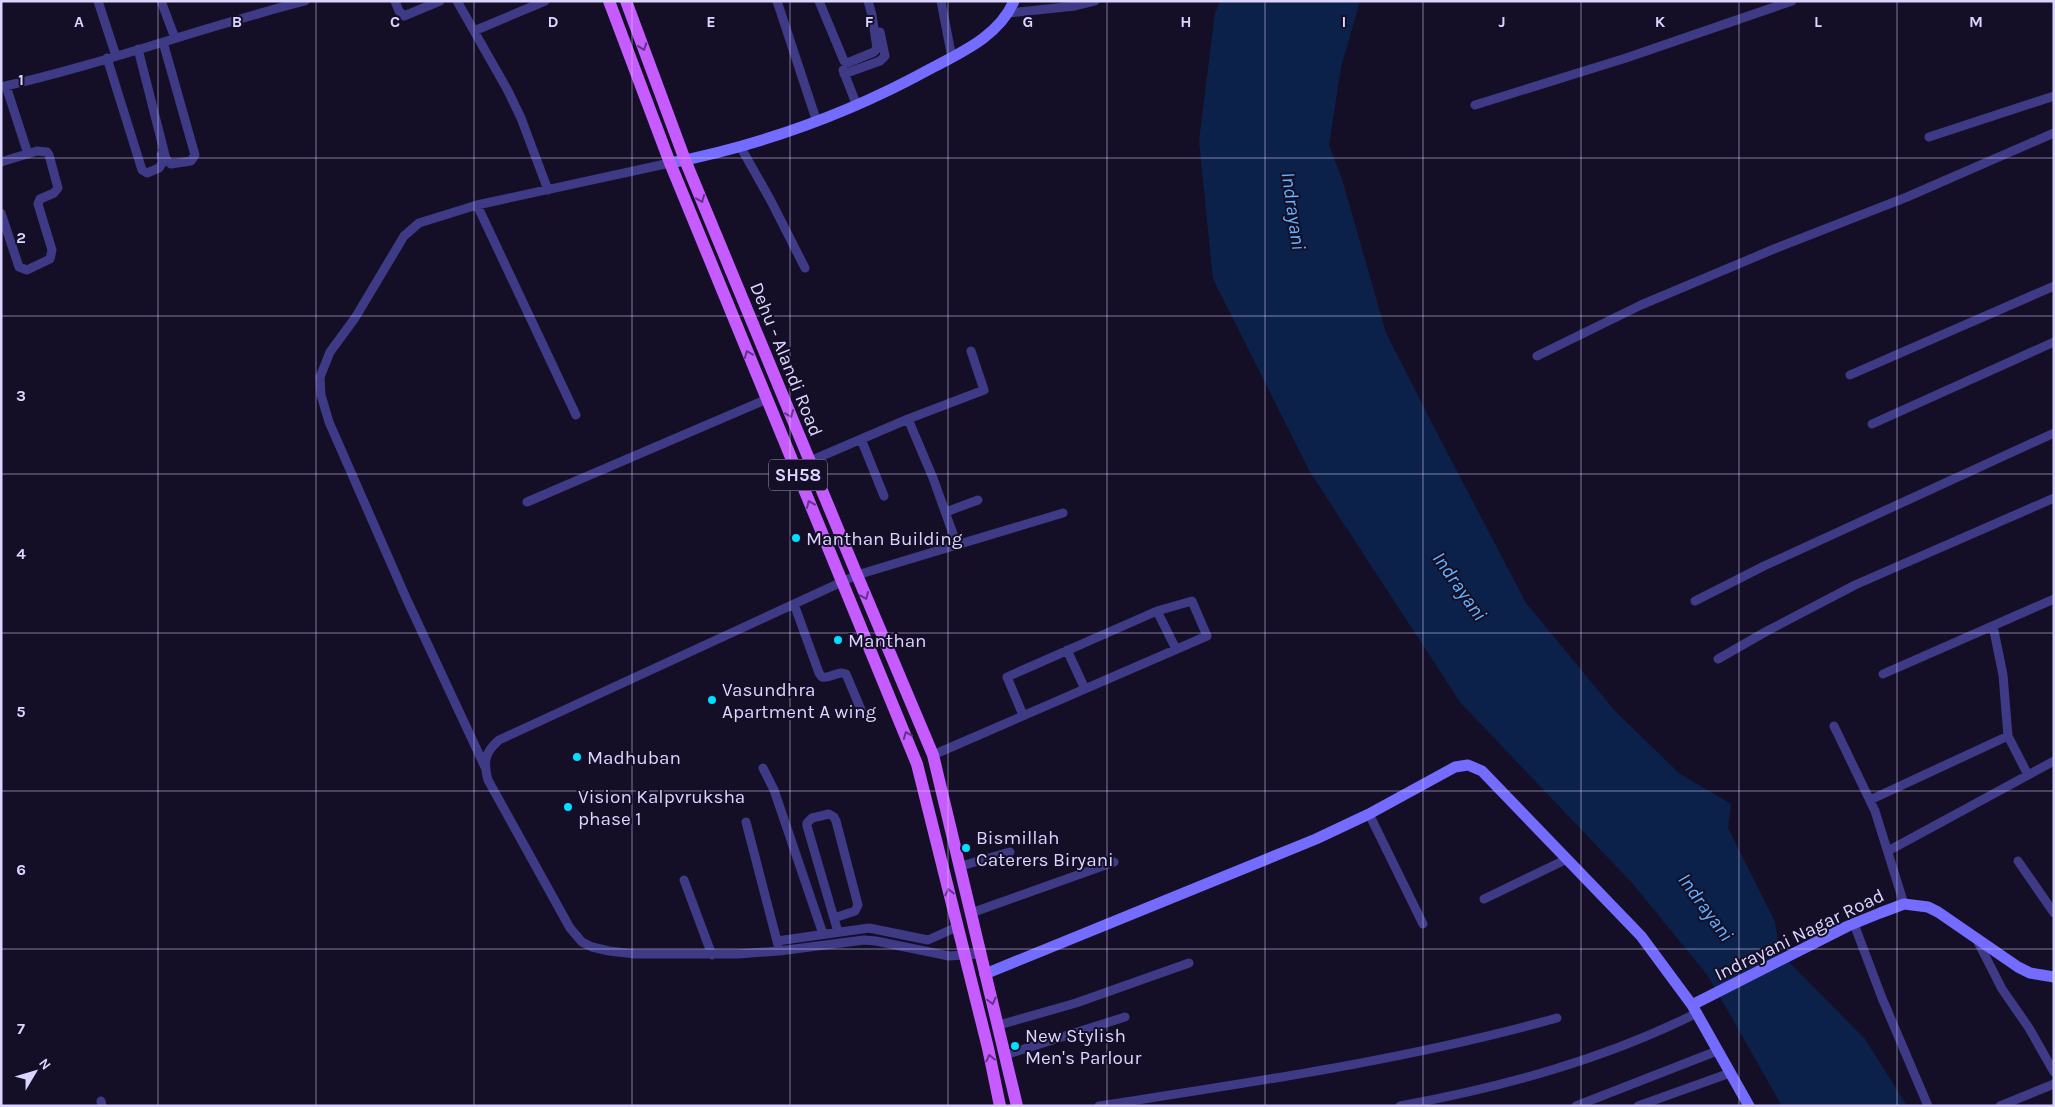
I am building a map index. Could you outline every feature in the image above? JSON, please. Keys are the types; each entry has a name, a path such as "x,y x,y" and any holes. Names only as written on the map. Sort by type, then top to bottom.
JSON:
{"main road":[{"name":"Dehu - Alandi Road","path":"609,1 670,163 917,764 988,1048 1000,1106"},
{"name":"Dehu - Alandi Road","path":"626,1 685,160 856,575 933,755 1017,1106"}],"street":[{"path":"98,1 111,57 142,170 147,172 159,168 163,162 135,50"},
{"path":"161,1 174,38"},
{"path":"28,154 6,103 4,87 305,1"},
{"path":"395,1 399,11 404,16 440,1"},
{"path":"457,1 500,76 521,118 548,190"},
{"path":"474,32 545,1"},
{"path":"777,1 817,122"},
{"path":"819,1 844,61 847,63 874,52 877,48 868,1"},
{"path":"942,1 952,58"},
{"path":"980,954 964,956 929,953 870,940 779,951 712,955 635,954 609,951 592,947 582,942 570,928 488,780 485,768 403,591 329,422 321,395 320,377 330,352 355,318 404,236 419,223 432,217 477,205 685,160 740,146 817,122 857,106 952,58 988,36 1009,12 1014,1"},
{"path":"1009,12 1075,6 1095,1"},
{"path":"1475,104 1626,58 1792,1"},
{"path":"857,106 844,72 880,61 885,56 877,21 872,15"},
{"path":"135,50 166,159 171,164 190,161 195,155 163,42"},
{"path":"1928,137 2054,96"},
{"path":"1537,356 1641,305 1899,201 2054,133"},
{"path":"740,146 805,268"},
{"path":"1,162 37,151 47,152 51,158 59,184 58,188 54,193 38,201 52,250 50,259 27,270 19,267 1,213"},
{"path":"477,205 576,416"},
{"path":"1850,375 2054,286"},
{"path":"1872,424 2054,342"},
{"path":"810,462 908,419 984,390 971,351"},
{"path":"527,502 767,399"},
{"path":"908,419 946,512 957,545"},
{"path":"1694,601 1764,566 2054,433"},
{"path":"862,439 884,496"},
{"path":"1718,659 1767,630 1855,585 2054,498"},
{"path":"946,512 978,500"},
{"path":"485,768 486,756 490,748 499,740 856,575 1063,513"},
{"path":"1884,674 2054,600"},
{"path":"933,755 1023,716 1085,689 1176,649 1207,636 1192,601 1156,610 1007,678 1023,716"},
{"path":"794,604 819,674 826,678 840,672 846,674 862,712"},
{"path":"1156,610 1176,649"},
{"path":"1993,626 2003,675 2008,736 2028,775"},
{"path":"1068,650 1085,689"},
{"path":"1834,726 1870,800 1904,904"},
{"path":"1870,800 2008,736"},
{"path":"1888,851 2054,761"},
{"path":"985,974 1316,839 1369,814 1455,767 1468,765 1482,771 1641,936 1694,1009 1750,1106"},
{"path":"763,768 774,790 823,934"},
{"path":"834,918 855,911 858,905 836,821 829,814 812,818 806,823 838,932"},
{"path":"1369,814 1423,924"},
{"path":"746,822 779,951"},
{"path":"960,866 1010,852"},
{"path":"1484,899 1567,859"},
{"path":"2018,861 2054,913"},
{"path":"972,913 1114,862"},
{"path":"684,880 712,955"},
{"name":"Indrayani Nagar Road","path":"1694,1009 1703,1000 1851,925 1904,904 1928,908 1938,912 2018,967 2030,973 2054,977"},
{"path":"1851,925 1928,1106"},
{"path":"776,941 862,928 877,928 928,940 957,927"},
{"path":"1976,938 2002,989 2051,1058 2054,1072"},
{"path":"999,1025 1076,1002 1189,963"},
{"path":"1400,1106 1468,1093 1545,1073 1641,1040 1694,1009"},
{"path":"1005,1055 1125,1017"},
{"path":"1099,1106 1418,1052 1478,1039 1557,1018"},
{"path":"1576,1106 1717,1051"},
{"path":"1638,1106 1730,1073"},
{"path":"2000,1106 2054,1084"}],"water":[{"name":"Indrayani","path":"1220,1 1360,1 1341,67 1329,145 1342,179 1386,333 1526,603 1615,711 1680,774 1731,804 1728,828 1775,922 1780,953 1865,1039 1907,1106 1782,1106 1708,976 1633,884 1460,702 1310,472 1213,279 1199,141 1215,13"}],"place":[{"name":"Manthan Building","path":"796,538"},
{"name":"Manthan","path":"838,640"},
{"name":"Vasundhra Apartment A wing","path":"712,700"},
{"name":"Madhuban","path":"577,757"},
{"name":"Vision Kalpvruksha phase 1","path":"568,807"},
{"name":"Bismillah Caterers Biryani","path":"966,848"},
{"name":"New Stylish Men's Parlour","path":"1015,1046"}]}
